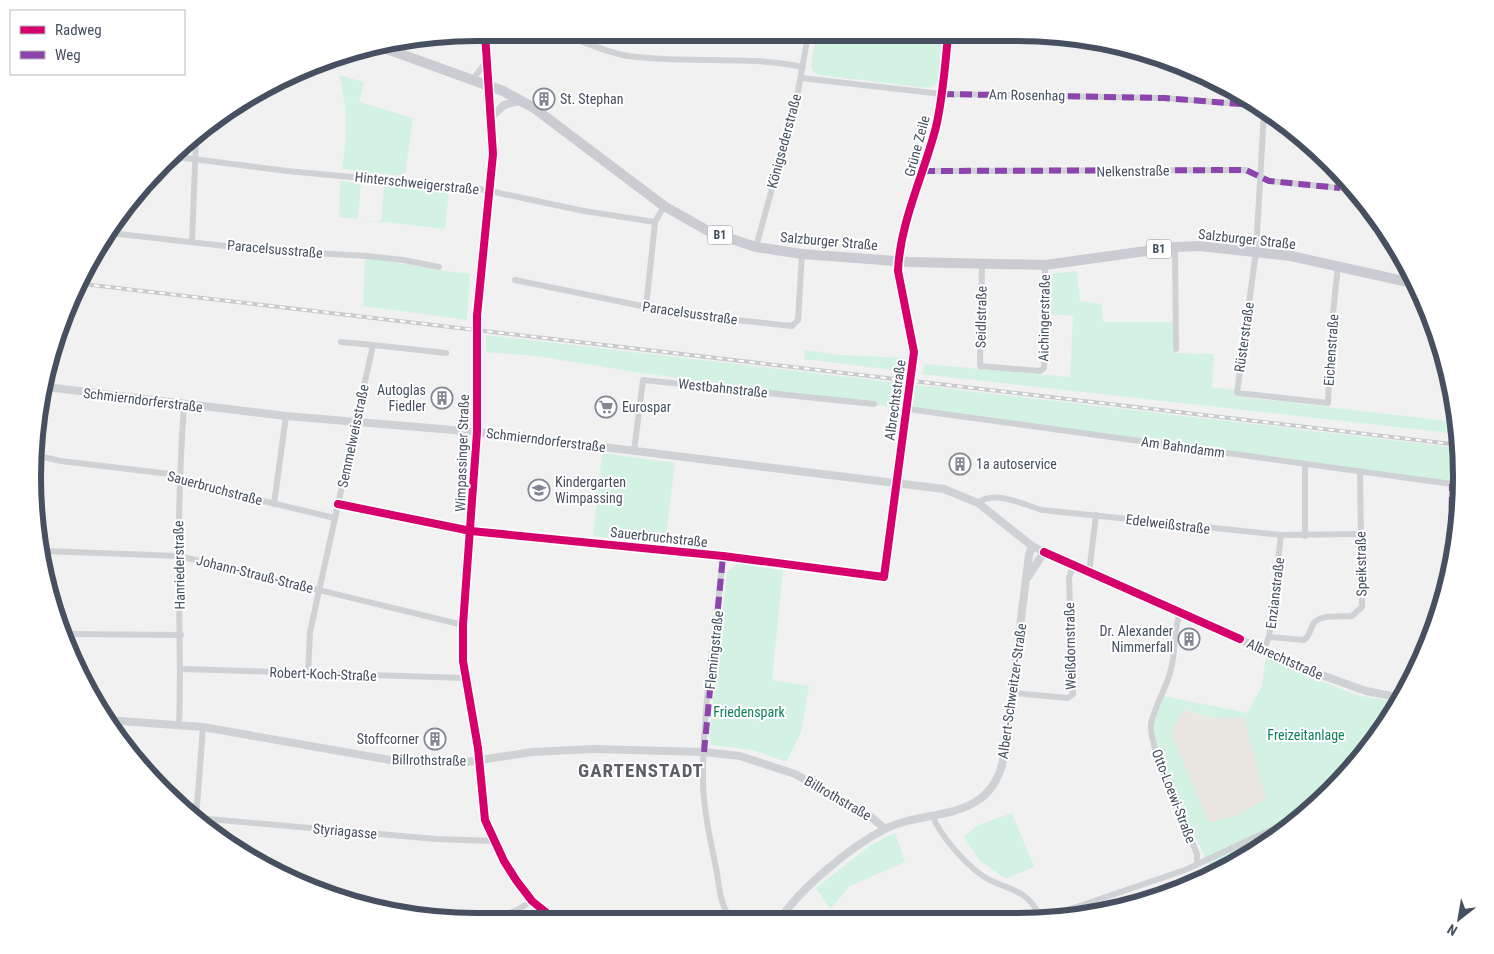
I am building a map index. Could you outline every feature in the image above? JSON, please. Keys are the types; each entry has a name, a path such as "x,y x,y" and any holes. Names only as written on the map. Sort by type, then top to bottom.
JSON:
{"main road":[{"name":"Salzburger Straße","path":"391,50 488,85 534,108 664,206 710,232 756,247 802,254 899,261 1045,265 1174,247 1198,246 1256,251 1405,279"}],"street":[{"name":"Wimpassinger Straße","path":"485,41 492,154 487,190 477,316 477,432 463,625 464,678 479,760 485,820 504,861 532,901 547,913"},
{"path":"581,41 610,52 628,56 696,60 732,59 803,67"},
{"name":"Königsederstraße","path":"756,247 801,78 807,41"},
{"name":"Grüne Zeile","path":"899,261 902,240 923,171 942,94 947,41"},
{"path":"473,79 486,62"},
{"name":"Am Rosenhag","path":"801,78 942,94 1164,98 1242,104"},
{"path":"491,117 504,105 520,101"},
{"path":"1256,251 1264,118"},
{"path":"192,241 196,144"},
{"name":"Hinterschweigerstraße","path":"181,158 487,190 584,211 655,222"},
{"name":"Nelkenstraße","path":"923,171 1246,170 1269,181 1340,188"},
{"path":"646,308 655,222 664,206"},
{"name":"Paracelsusstraße","path":"116,234 260,250 367,256 439,267"},
{"path":"1174,247 1176,349"},
{"name":"Rüsterstraße","path":"1256,251 1237,393 1266,396"},
{"name":"Paracelsusstraße","path":"514,280 646,308 792,326 798,320 802,254"},
{"name":"Albrechtstraße","path":"899,261 898,271 914,352 908,408 896,484 944,489 978,504 1032,546 1073,566 1345,685 1393,696"},
{"name":"Seidlstraße","path":"982,264 980,366 1012,368"},
{"name":"Aichingerstraße","path":"1012,368 1040,371 1044,368 1045,265"},
{"name":"Eichenstraße","path":"1266,396 1328,403 1331,333 1338,265"},
{"path":"341,342 446,353"},
{"name":"Semmelweisstraße","path":"308,674 310,632 373,345"},
{"name":"Westbahnstraße","path":"634,451 642,380 874,404"},
{"name":"Schmierndorferstraße","path":"51,388 286,416 477,432 896,484"},
{"name":"Hanriederstraße","path":"179,726 182,669 179,478 184,405"},
{"name":"Am Bahndamm","path":"908,408 1453,485"},
{"path":"274,504 286,416"},
{"name":"Sauerbruchstraße","path":"42,457 61,461 170,474 195,485 335,518"},
{"path":"1305,464 1305,536"},
{"name":"Speikstraße","path":"1269,637 1304,640 1310,634 1315,621 1321,618 1352,616 1358,614 1362,607 1360,471"},
{"name":"Sauerbruchstraße","path":"338,504 471,531 723,556 884,577 896,484"},
{"name":"Edelweißstraße","path":"978,504 990,497 1005,499 1042,510 1188,527 1305,536 1360,534"},
{"path":"1089,573 1096,515"},
{"name":"Enzianstraße","path":"1264,649 1269,637 1281,535"},
{"name":"Albert-Schweitzer-Straße","path":"785,913 800,894 853,850 884,830 967,807 979,800 995,782 1003,760 1028,577 1029,555 1032,546"},
{"name":"Johann-Strauß-Straße","path":"48,551 179,556 463,625"},
{"name":"Albert-Schweitzer-Straße","path":"1028,577 1044,552"},
{"name":"Flemingstraße","path":"723,556 704,752 704,785 707,823 724,908 728,913"},
{"name":"Weißdornstraße","path":"1012,693 1058,698 1068,698 1073,694 1069,578 1073,566"},
{"name":"Otto-Loewi-Straße","path":"1180,613 1176,622 1174,659 1170,674 1155,709 1151,726 1154,747 1197,854 1197,864"},
{"path":"70,634 181,635"},
{"name":"Robert-Koch-Straße","path":"182,669 464,678"},
{"name":"Billrothstraße","path":"116,721 203,727 391,761 423,763 479,760 553,750 704,752 740,756 790,772 871,817 884,830"},
{"path":"197,810 203,727"},
{"path":"191,806 197,806"},
{"path":"933,817 939,828 972,868 991,881 1021,892 1030,900 1038,912"},
{"name":"Styriagasse","path":"207,819 426,838 494,841"},
{"path":"1077,908 1171,875 1275,828"},
{"path":"509,913 532,901"}],"green space":[{"path":"815,41 941,41 938,80 934,86 928,88 819,75 813,72 811,66"},
{"path":"339,75 364,82 359,102 413,118 405,176 342,169 346,122 344,98"},
{"path":"340,181 361,183 358,219 339,217"},
{"path":"384,185 449,192 445,229 381,222"},
{"path":"365,258 470,274 467,320 363,306"},
{"path":"1077,271 1080,301 1102,304 1103,322 1176,322 1175,353 1214,354 1212,387 1235,390 1234,396 1449,421 1450,433 922,374 925,364 1070,377 1073,316 1049,314 1049,274"},
{"path":"486,335 1452,447 1453,483 641,373 536,356 486,352"},
{"path":"805,350 839,355 910,358 909,372 804,359"},
{"path":"602,453 675,463 665,543 593,536"},
{"name":"Friedenspark","path":"737,564 783,570 772,680 809,686 801,733 786,762 752,750 711,745 709,738 727,572"},
{"name":"Freizeitanlage","path":"1266,655 1301,673 1357,695 1390,701 1363,742 1345,764 1304,805 1282,823 1210,868 1184,880 1141,895 1209,865 1176,796 1160,757 1154,722 1164,696 1247,713 1262,686","holes":["1183,710 1215,718 1244,718 1209,823"]},
{"path":"1012,813 1034,867 1006,879 980,861 964,837 978,825"},
{"path":"895,833 905,862 850,886 830,909 816,888 872,844"}],"sand":[{"path":"1183,710 1215,718 1244,718 1266,799 1238,815 1209,823 1171,733"}],"railway":[{"path":"86,284 1451,444"}],"marked path":[{"path":"942,94 1164,98 1242,104"},
{"path":"923,171 1246,170 1269,181 1340,188"},
{"path":"1452,484 1452,508"},
{"path":"704,752 723,556"}],"cycle path":[{"path":"486,41 493,154 477,316 477,432 463,625 463,661 478,748 485,820 504,861 516,880 532,901 547,913"},
{"path":"338,504 471,531 723,556 884,577 914,352 898,271 900,253 908,216 936,127 947,41"},
{"path":"1044,552 1240,639"}],"place":[{"name":"St. Stephan","path":"544,99"},
{"name":"Autoglas Fiedler","path":"442,398"},
{"name":"Eurospar","path":"606,407"},
{"name":"1a autoservice","path":"960,464"},
{"name":"Kindergarten Wimpassing","path":"539,490"},
{"name":"Dr. Alexander Nimmerfall","path":"1189,639"},
{"name":"Stoffcorner","path":"435,739"}],"district":[{"name":"GARTENSTADT","path":"641,770"}]}
